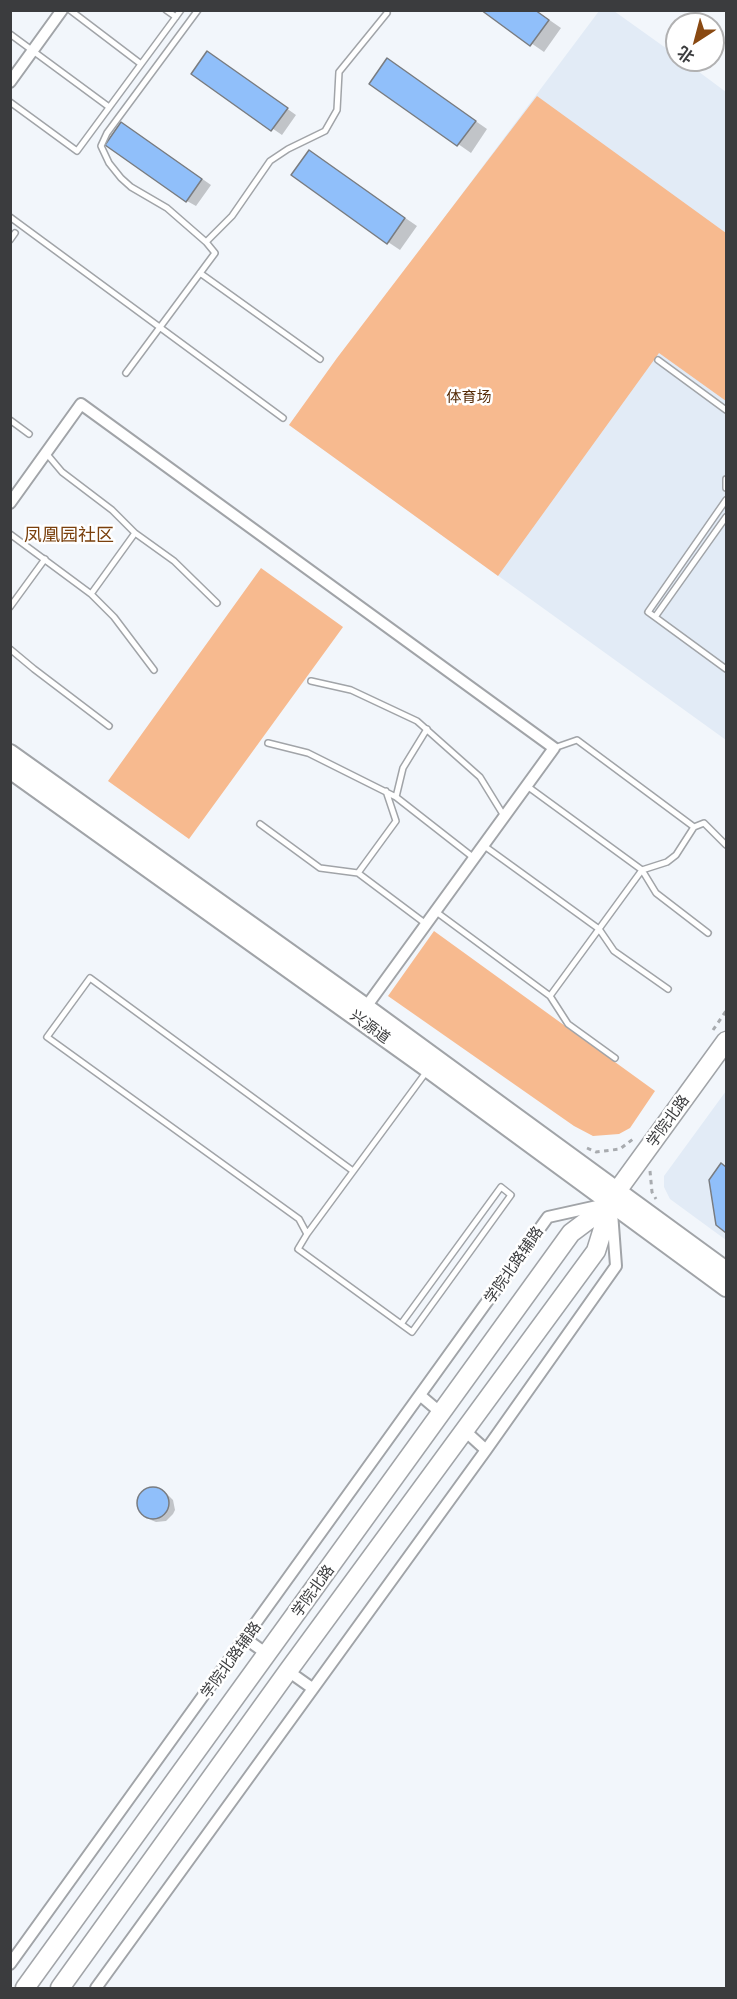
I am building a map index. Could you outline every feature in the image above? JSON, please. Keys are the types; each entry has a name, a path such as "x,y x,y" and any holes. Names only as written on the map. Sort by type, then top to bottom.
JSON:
{"main road":[{"name":"兴源道","path":"10,753 614,1197 726,1288"},
{"name":"兴源道","path":"10,770 362,1013 428,1069 614,1197 726,1270"},
{"name":"学院北路","path":"25,1989 571,1233 614,1197 726,1041"},
{"name":"学院北路","path":"60,1989 288,1671 596,1251 614,1197"},
{"path":"267,1654 288,1671"}],"street":[{"path":"10,82 62,10"},
{"path":"10,503 81,404 554,748 362,1013"},
{"path":"96,1989 486,1450 616,1266 614,1197"},
{"name":"学院北路辅路","path":"10,1964 548,1217 614,1197"},
{"path":"421,1396 441,1413"},
{"path":"464,1430 486,1450"},
{"path":"246,1639 267,1654"},
{"path":"288,1671 312,1689"}],"lane":[{"path":"70,10 141,64"},
{"path":"166,10 176,17"},
{"path":"10,102 77,151 181,10"},
{"path":"126,373 215,253 206,242 167,208 131,187 109,163 101,146 107,134 198,10"},
{"path":"206,242 232,216 270,161 288,149 325,131 337,110 339,72 387,13"},
{"path":"10,34 109,107"},
{"path":"10,217 283,418"},
{"path":"10,240 15,233"},
{"path":"200,273 320,359"},
{"path":"658,360 726,410"},
{"path":"10,420 29,434"},
{"path":"46,453 62,472 112,510 135,533 174,561 217,603"},
{"path":"726,479 726,488"},
{"path":"726,500 648,612 726,669"},
{"path":"655,617 726,517"},
{"path":"91,594 135,533"},
{"path":"10,534 91,594 114,617 154,670"},
{"path":"10,607 45,559"},
{"path":"10,649 109,726"},
{"path":"311,681 351,690 417,720 480,777 504,816"},
{"path":"396,797 404,768 427,729"},
{"path":"554,748 577,740 694,827"},
{"path":"268,743 308,753 386,791 474,858"},
{"path":"526,786 642,870 656,893 708,933"},
{"path":"358,873 396,821 386,791"},
{"path":"260,824 320,868 358,873 426,924"},
{"path":"550,996 642,870 667,862 676,855 694,827 704,824 726,845"},
{"path":"483,845 599,929 614,951 668,989"},
{"path":"435,911 550,996 568,1024 615,1058"},
{"path":"307,1234 299,1219 47,1037 90,978 353,1171"},
{"path":"401,1324 501,1187 511,1195 412,1332 401,1324 298,1249 428,1069"}],"path":[{"path":"706,1039 726,1011"},
{"path":"596,1152 620,1149 632,1141 638,1132"}],"shaded area":[{"path":"599,11 614,11 665,47 665,72 699,72 726,92 726,740 289,425"},
{"path":"726,1091 726,1240 670,1199 664,1187 664,1176"}],"green space":[{"name":"体育场","path":"537,96 726,233 726,401 659,353 498,576 289,425 337,358"},
{"path":"261,568 343,627 189,839 108,781"},
{"path":"434,931 655,1091 630,1128 619,1134 593,1136 574,1126 388,996"}],"building":[{"path":"481,10 535,10 549,20 530,46"},
{"path":"207,51 288,108 271,131 191,74"},
{"path":"387,58 476,121 457,146 369,84"},
{"path":"121,122 202,179 186,202 105,145"},
{"path":"309,150 405,218 387,244 291,175"},
{"path":"721,1163 726,1167 726,1233 716,1225 709,1180"},
{"path":"153,1487 165,1491 169,1503 165,1515 153,1519 141,1515 137,1503 141,1491"}],"district":[{"name":"凤凰园社区","path":"69,535"}]}
